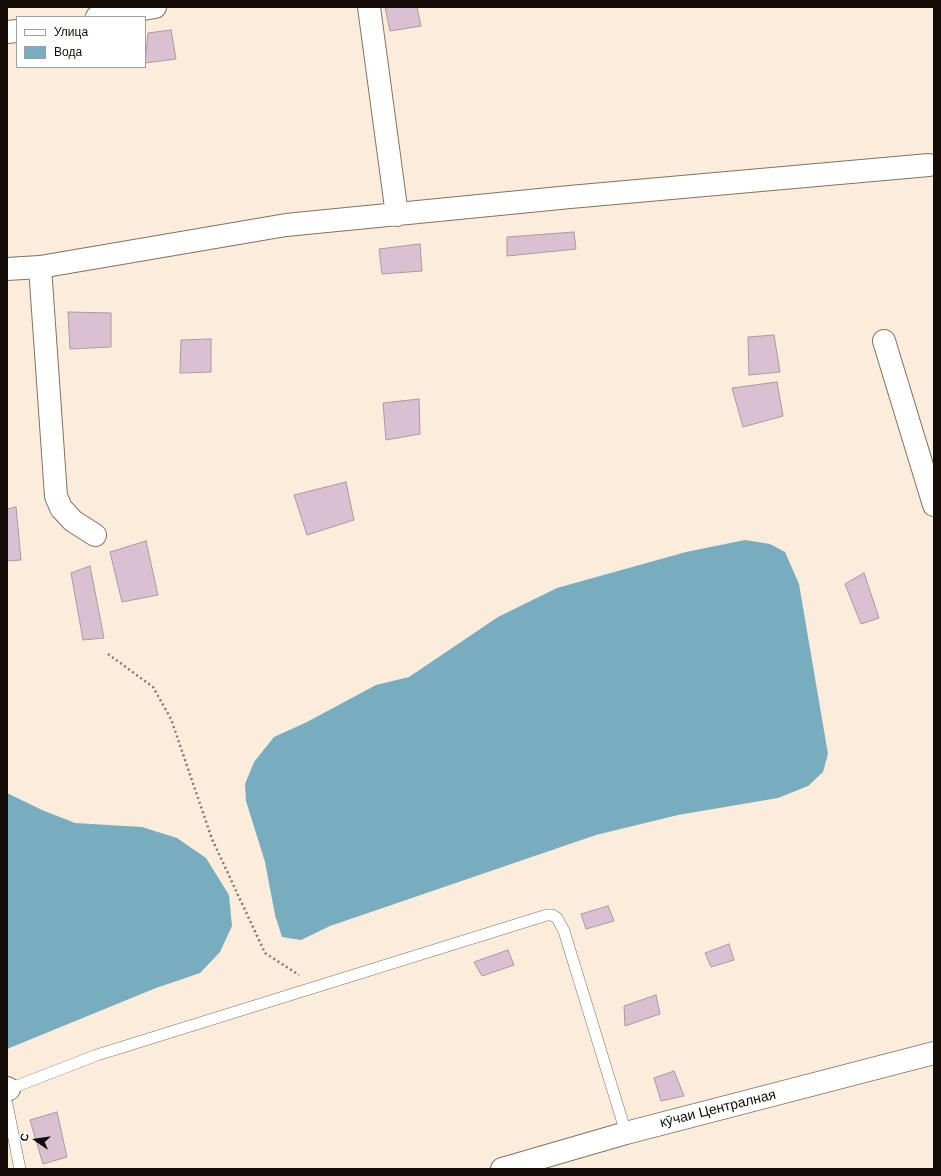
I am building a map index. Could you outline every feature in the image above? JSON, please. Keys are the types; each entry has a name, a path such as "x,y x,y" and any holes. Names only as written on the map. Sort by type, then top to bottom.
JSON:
{"street":[{"path":"103,16 155,7"},
{"path":"369,7 397,215"},
{"path":"7,269 40,267 286,225 570,197 929,165"},
{"path":"40,267 56,496 61,508 73,521 95,535"},
{"path":"884,341 934,505"},
{"name":"кӯчаи Централная","path":"502,1169 626,1132 934,1053"}],"lane":[{"path":"20,1169 8,1094 97,1055 547,915 552,915 557,918 564,931 626,1132"}],"path":[{"path":"108,654 153,687 171,719 212,839 265,953 298,975 326,985"}],"water":[{"path":"745,540 770,544 785,552 799,584 828,754 823,772 808,786 778,798 678,815 596,835 330,926 301,940 282,937 275,915 265,862 246,801 245,784 254,762 274,737 307,722 376,685 409,677 498,617 557,588 686,552"},
{"path":"7,793 42,810 75,823 142,827 177,838 206,858 229,895 232,926 220,952 200,973 156,988 7,1049"}],"building":[{"path":"385,7 417,7 421,26 390,31"},
{"path":"171,30 176,59 146,63 148,33"},
{"path":"574,232 576,249 507,256 507,237"},
{"path":"420,244 422,271 382,274 379,249"},
{"path":"68,312 111,313 111,347 70,349"},
{"path":"774,335 780,372 749,375 748,337"},
{"path":"211,339 211,372 180,373 181,340"},
{"path":"777,382 783,416 743,427 732,388"},
{"path":"419,399 420,434 386,440 383,403"},
{"path":"346,482 354,520 307,535 294,495"},
{"path":"16,507 21,560 7,561 7,509"},
{"path":"146,541 158,595 122,602 110,552"},
{"path":"90,566 104,638 83,640 71,573"},
{"path":"864,573 879,618 861,624 845,584"},
{"path":"608,906 614,921 586,929 581,914"},
{"path":"729,944 734,960 711,967 705,953"},
{"path":"508,950 514,965 482,976 474,962"},
{"path":"656,995 660,1014 625,1026 624,1006"},
{"path":"674,1071 684,1096 661,1101 654,1078"},
{"path":"57,1112 67,1157 43,1164 30,1120"}]}
